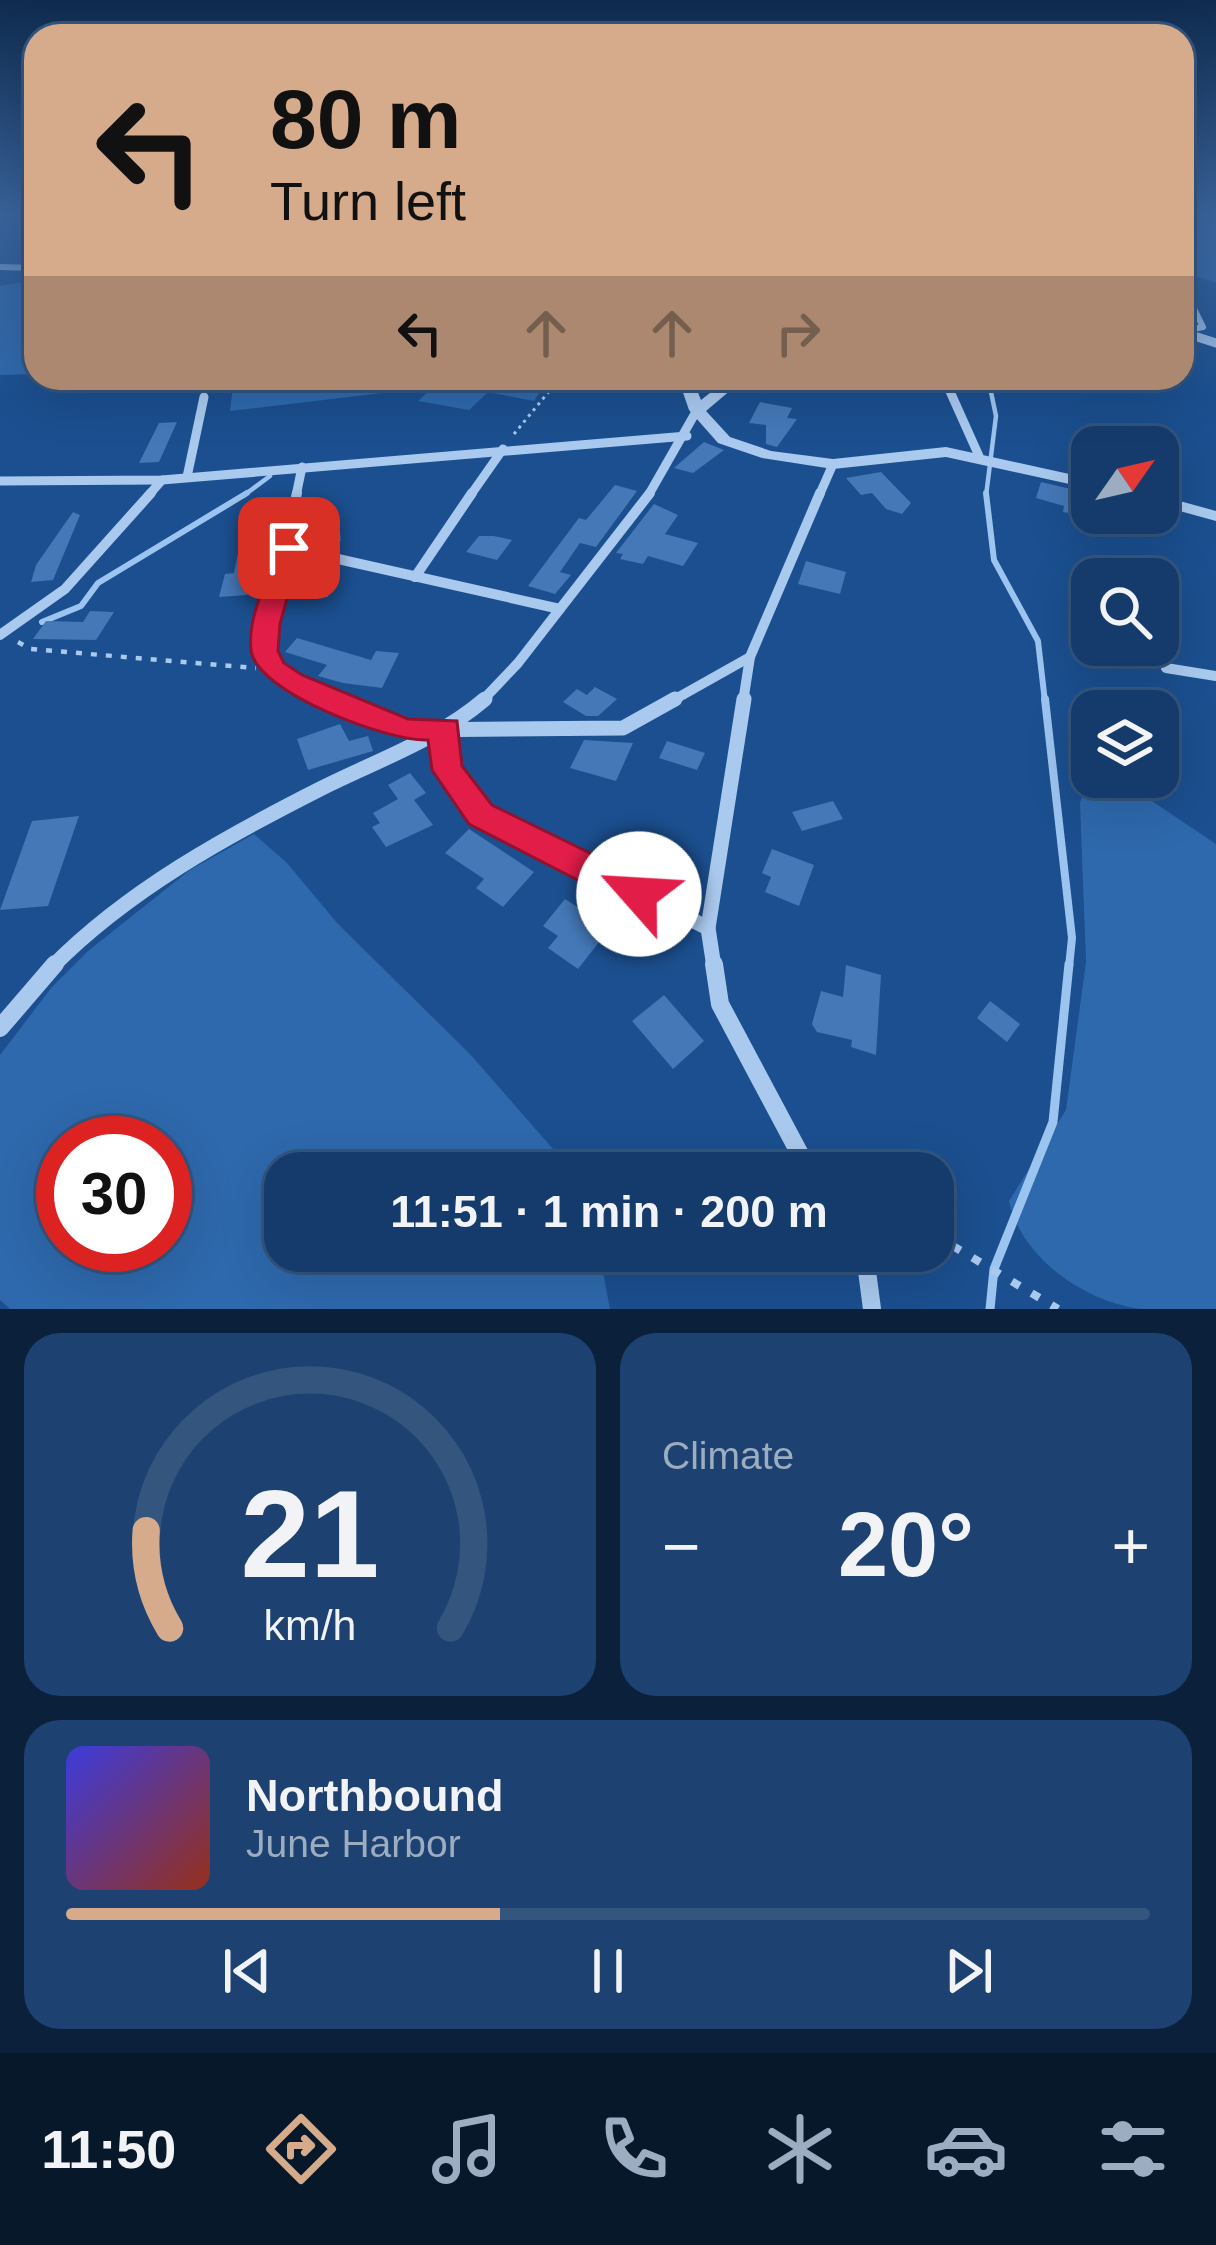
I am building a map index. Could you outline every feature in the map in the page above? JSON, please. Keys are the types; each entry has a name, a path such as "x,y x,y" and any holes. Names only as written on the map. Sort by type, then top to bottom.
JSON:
{"street":[{"path":"690,390 697,410 724,440 767,455 833,464 922,452 979,456 1071,479"},
{"path":"0,1028 67,949 182,867 318,790 446,729 475,710 513,669 646,498 687,436 697,410 723,390"},
{"path":"949,390 979,456"},
{"path":"187,477 204,398"},
{"path":"0,481 162,480 687,436"},
{"path":"415,577 503,448"},
{"path":"798,1152 720,1004 708,928 751,657 833,464"},
{"path":"302,467 289,548 264,651 273,670 292,682 406,730 623,728 751,657"},
{"path":"2,635 91,561 162,480"},
{"path":"1179,506 1216,516"},
{"path":"289,548 560,609"},
{"path":"1166,668 1216,676"},
{"path":"446,729 442,747 447,770 481,814 708,928"},
{"path":"867,1272 872,1309"}],"path":[{"path":"503,448 550,390"},
{"path":"2,635 30,649 273,670"},
{"path":"954,1247 1058,1309"}],"shaded area":[{"path":"1194,274 1216,274 1216,283 1194,275"},
{"path":"24,282 24,374 0,375 0,286"},
{"path":"233,390 408,390 230,411"},
{"path":"430,390 541,390 534,401 488,392 469,410 418,401"},
{"path":"1082,798 1147,798 1216,844 1216,1309 1140,1309 1097,1297 1041,1258 1016,1221 1009,1201 1066,1110 1086,962"},
{"path":"254,834 470,1054 556,1152 264,1152 264,1272 603,1272 610,1309 10,1309 0,1300 0,1055 52,987 88,951 190,870"}],"building":[{"path":"760,402 792,408 787,418 797,419 777,447 766,444 766,425 749,423"},
{"path":"177,422 159,462 139,463 159,423"},
{"path":"704,442 724,450 693,473 674,468"},
{"path":"881,472 911,503 902,514 886,509 872,493 861,495 846,478"},
{"path":"1041,482 1071,489 1071,513 1063,512 1064,506 1036,498"},
{"path":"615,485 637,491 596,547 580,543 560,572 571,575 555,594 528,586 579,518 586,520"},
{"path":"654,504 678,515 665,534 698,543 683,566 648,556 643,564 620,559 623,554 616,553"},
{"path":"73,512 80,515 53,580 31,582 36,565"},
{"path":"339,522 341,541 297,540 299,531"},
{"path":"271,525 267,544 252,550 257,551 247,595 219,597 225,574 234,573 243,528"},
{"path":"479,536 512,540 497,560 466,552"},
{"path":"806,561 846,572 840,594 798,584"},
{"path":"307,562 334,568 328,597 293,599 299,575 306,575"},
{"path":"90,611 114,612 96,640 33,639 46,621 83,622"},
{"path":"297,638 371,660 376,651 399,653 382,688 343,683 318,676 327,665 285,652"},
{"path":"595,687 617,699 598,716 586,716 563,702 577,689 587,695"},
{"path":"340,724 349,741 368,736 373,751 308,770 297,739"},
{"path":"584,740 633,743 616,781 570,768"},
{"path":"667,741 705,753 697,770 659,758"},
{"path":"410,773 426,793 414,800 433,825 386,847 372,827 380,823 373,813 398,799 388,785"},
{"path":"833,801 843,819 802,831 792,812"},
{"path":"79,816 48,906 0,910 32,821"},
{"path":"469,829 534,872 503,907 476,888 484,879 445,853"},
{"path":"772,849 814,865 799,906 765,892 771,877 762,873"},
{"path":"565,899 610,928 578,969 548,948 558,936 543,926"},
{"path":"846,965 881,975 876,1055 851,1047 852,1040 817,1032 812,1024 821,991 843,997"},
{"path":"664,995 704,1041 673,1069 632,1021"},
{"path":"990,1001 1020,1024 1007,1042 977,1018"}],"waterway":[{"path":"986,495 996,416 991,392"},
{"path":"243,496 270,476"},
{"path":"42,622 81,606 98,583 247,493"},
{"path":"986,495 994,560 1038,641 1045,702"},
{"path":"1045,699 1072,938 1069,967"},
{"path":"990,1309 994,1269 1053,1122 1069,964"}],"route":[{"path":"289,548 267,624 264,651 273,670 406,730 446,729 442,747 447,770 481,814 639,894"}]}
